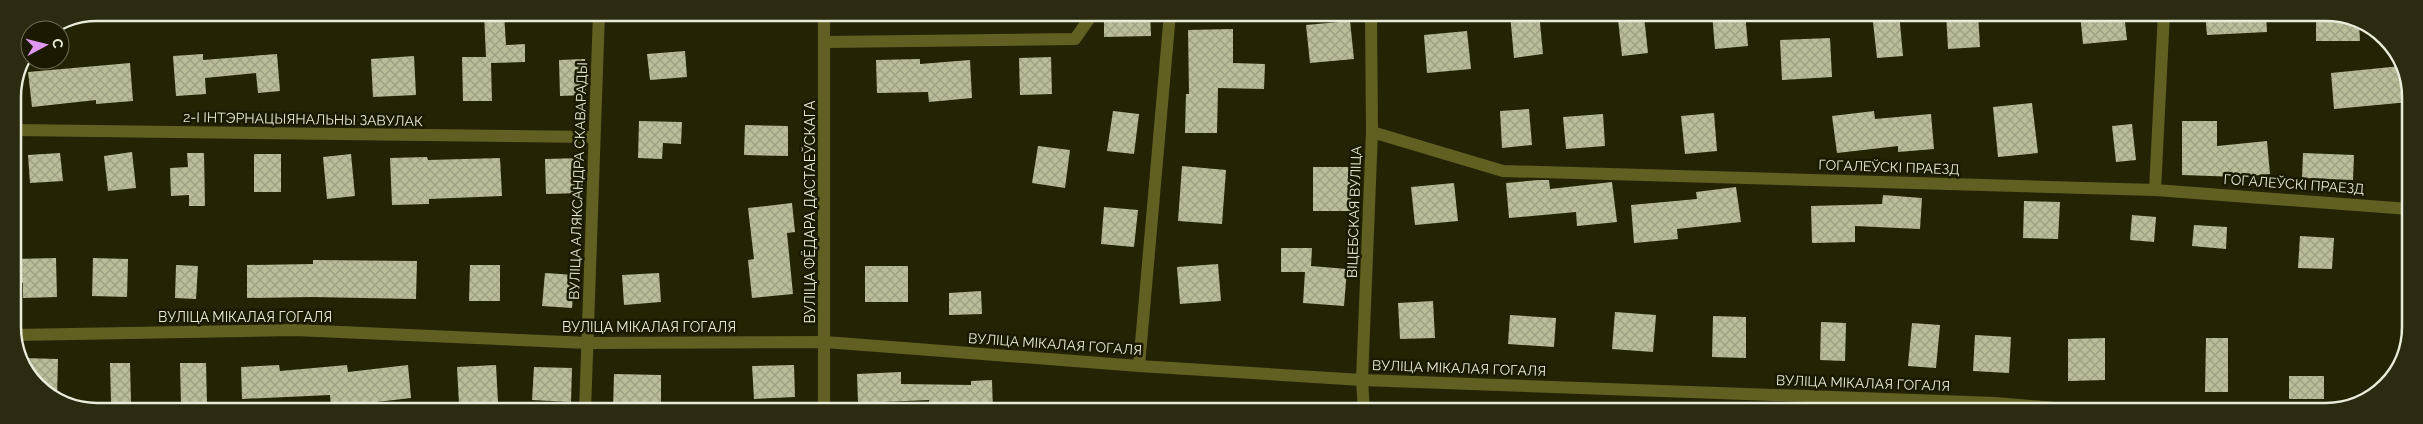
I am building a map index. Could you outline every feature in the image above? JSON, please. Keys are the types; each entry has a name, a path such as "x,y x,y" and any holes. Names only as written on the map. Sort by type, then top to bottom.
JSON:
{"street":[{"name":"ВУЛІЦА АЛЯКСАНДРА СКАВАРАДЫ","path":"585,403 599,21"},
{"name":"ВУЛІЦА ФЁДАРА ДАСТАЕЎСКАГА","path":"824,21 824,403"},
{"path":"825,42 1074,39 1088,21"},
{"path":"1139,366 1169,21"},
{"name":"ВІЦЕБСКАЯ ВУЛІЦА","path":"1363,403 1362,380 1372,132 1371,21"},
{"path":"2155,190 2164,21"},
{"name":"2-І ІНТЭРНАЦЫЯНАЛЬНЫ ЗАВУЛАК","path":"21,130 594,137"},
{"name":"ГОГАЛЕЎСКІ ПРАЕЗД","path":"1372,132 1502,171 2155,190 2402,208"},
{"name":"ВУЛІЦА МІКАЛАЯ ГОГАЛЯ","path":"22,335 294,330 588,343 825,342 1139,366 1362,380 1995,403"}],"building":[{"path":"484,21 504,21 506,45 525,44 525,62 491,63 492,101 463,101 462,57 486,57"},
{"path":"1104,21 1150,21 1151,36 1104,37"},
{"path":"1350,21 1354,59 1310,63 1306,25"},
{"path":"1511,21 1540,21 1543,54 1514,58"},
{"path":"1618,21 1645,21 1648,53 1622,56"},
{"path":"1713,21 1746,21 1748,46 1715,49"},
{"path":"1873,21 1900,21 1903,56 1877,58"},
{"path":"1946,21 1978,21 1980,47 1948,49"},
{"path":"2081,21 2125,21 2127,40 2083,44"},
{"path":"2206,21 2266,21 2267,32 2207,35"},
{"path":"2316,21 2335,22 2359,29 2360,41 2316,41"},
{"path":"1233,29 1233,63 1265,64 1264,89 1218,88 1217,133 1185,133 1186,94 1189,94 1188,30"},
{"path":"1467,31 1471,69 1427,73 1424,35"},
{"path":"1830,38 1832,77 1782,80 1780,40"},
{"path":"685,51 687,77 650,80 647,54"},
{"path":"203,54 203,60 277,54 280,91 258,93 256,73 205,78 206,94 176,96 173,56"},
{"path":"414,56 416,95 373,97 371,59"},
{"path":"1051,57 1052,94 1020,95 1019,58"},
{"path":"585,59 586,95 560,96 559,60"},
{"path":"920,59 920,64 970,60 972,98 929,102 928,92 877,93 876,60"},
{"path":"130,63 133,101 96,104 96,100 32,107 28,72 70,70 70,68"},
{"path":"2395,67 2400,83 2402,103 2334,109 2331,73"},
{"path":"2032,103 2038,153 1998,157 1993,107"},
{"path":"1529,109 1532,145 1502,148 1500,111"},
{"path":"1113,111 1139,114 1134,154 1107,151"},
{"path":"1874,111 1875,119 1931,114 1934,149 1898,152 1898,146 1837,153 1832,116"},
{"path":"1714,113 1717,151 1685,154 1681,116"},
{"path":"1603,114 1605,146 1566,149 1563,117"},
{"path":"639,121 682,122 681,144 663,143 662,159 638,158"},
{"path":"2182,121 2217,121 2217,146 2267,141 2270,174 2240,177 2182,175"},
{"path":"2132,124 2136,160 2116,162 2112,126"},
{"path":"745,125 788,126 788,156 744,155"},
{"path":"1038,146 1070,150 1065,188 1032,183"},
{"path":"132,152 136,188 108,191 104,156"},
{"path":"60,153 63,181 30,183 28,155"},
{"path":"187,153 204,153 205,206 189,206 189,195 171,196 170,168 188,167"},
{"path":"2303,153 2354,155 2353,180 2302,178"},
{"path":"254,154 281,154 281,192 254,192"},
{"path":"351,154 355,196 327,199 323,157"},
{"path":"427,157 428,160 500,158 502,196 429,199 429,204 392,205 390,158"},
{"path":"582,158 583,193 546,194 545,159"},
{"path":"1182,166 1226,170 1222,224 1178,221"},
{"path":"1313,167 1351,167 1351,211 1313,211"},
{"path":"1549,180 1550,189 1612,182 1617,222 1577,226 1576,212 1509,218 1506,183"},
{"path":"1454,183 1458,221 1415,225 1411,187"},
{"path":"1736,187 1741,222 1677,229 1678,239 1634,243 1631,205 1697,199 1696,192"},
{"path":"1883,195 1922,198 1920,229 1855,226 1855,242 1812,243 1811,206 1882,204"},
{"path":"2024,201 2060,202 2058,239 2023,238"},
{"path":"792,203 795,232 787,233 793,294 752,298 748,260 754,259 748,208"},
{"path":"1104,207 1138,210 1134,247 1101,244"},
{"path":"2132,215 2156,217 2154,242 2130,240"},
{"path":"2194,225 2227,227 2226,249 2192,246"},
{"path":"2300,236 2334,238 2332,269 2298,268"},
{"path":"1281,248 1312,248 1311,266 1347,269 1344,306 1303,303 1305,272 1281,272"},
{"path":"56,258 57,297 23,298 21,259"},
{"path":"93,258 128,259 127,297 92,296"},
{"path":"313,260 417,261 416,299 247,298 247,265 313,264"},
{"path":"1218,264 1221,301 1180,304 1177,267"},
{"path":"176,265 198,266 196,299 175,298"},
{"path":"470,265 500,265 500,301 469,301"},
{"path":"865,266 908,266 908,302 865,302"},
{"path":"545,273 575,275 572,308 542,306"},
{"path":"659,273 661,302 624,305 622,275"},
{"path":"981,291 982,314 949,315 949,293"},
{"path":"1433,301 1435,338 1400,339 1398,303"},
{"path":"1615,312 1656,315 1653,352 1612,349"},
{"path":"1510,315 1556,318 1554,347 1508,344"},
{"path":"1713,316 1746,317 1746,358 1712,357"},
{"path":"1821,322 1846,323 1845,361 1820,360"},
{"path":"1912,323 1940,325 1936,368 1908,366"},
{"path":"1975,335 2011,337 2009,373 1973,371"},
{"path":"2105,338 2105,380 2068,381 2068,339"},
{"path":"2206,338 2228,338 2228,392 2205,392"},
{"path":"28,358 58,359 57,392 37,373"},
{"path":"110,363 130,363 131,402 111,402"},
{"path":"180,363 206,363 207,403 181,403"},
{"path":"279,365 280,371 347,365 348,372 408,365 411,398 367,403 330,403 330,395 242,399 241,367"},
{"path":"496,365 498,402 459,403 457,367"},
{"path":"794,365 795,397 754,399 752,366"},
{"path":"534,367 572,368 571,402 532,400"},
{"path":"901,372 901,384 971,385 971,381 992,380 993,403 929,403 929,400 858,403 857,374"},
{"path":"614,374 661,375 661,403 613,403"},
{"path":"2289,376 2324,376 2324,399 2289,399"}]}
